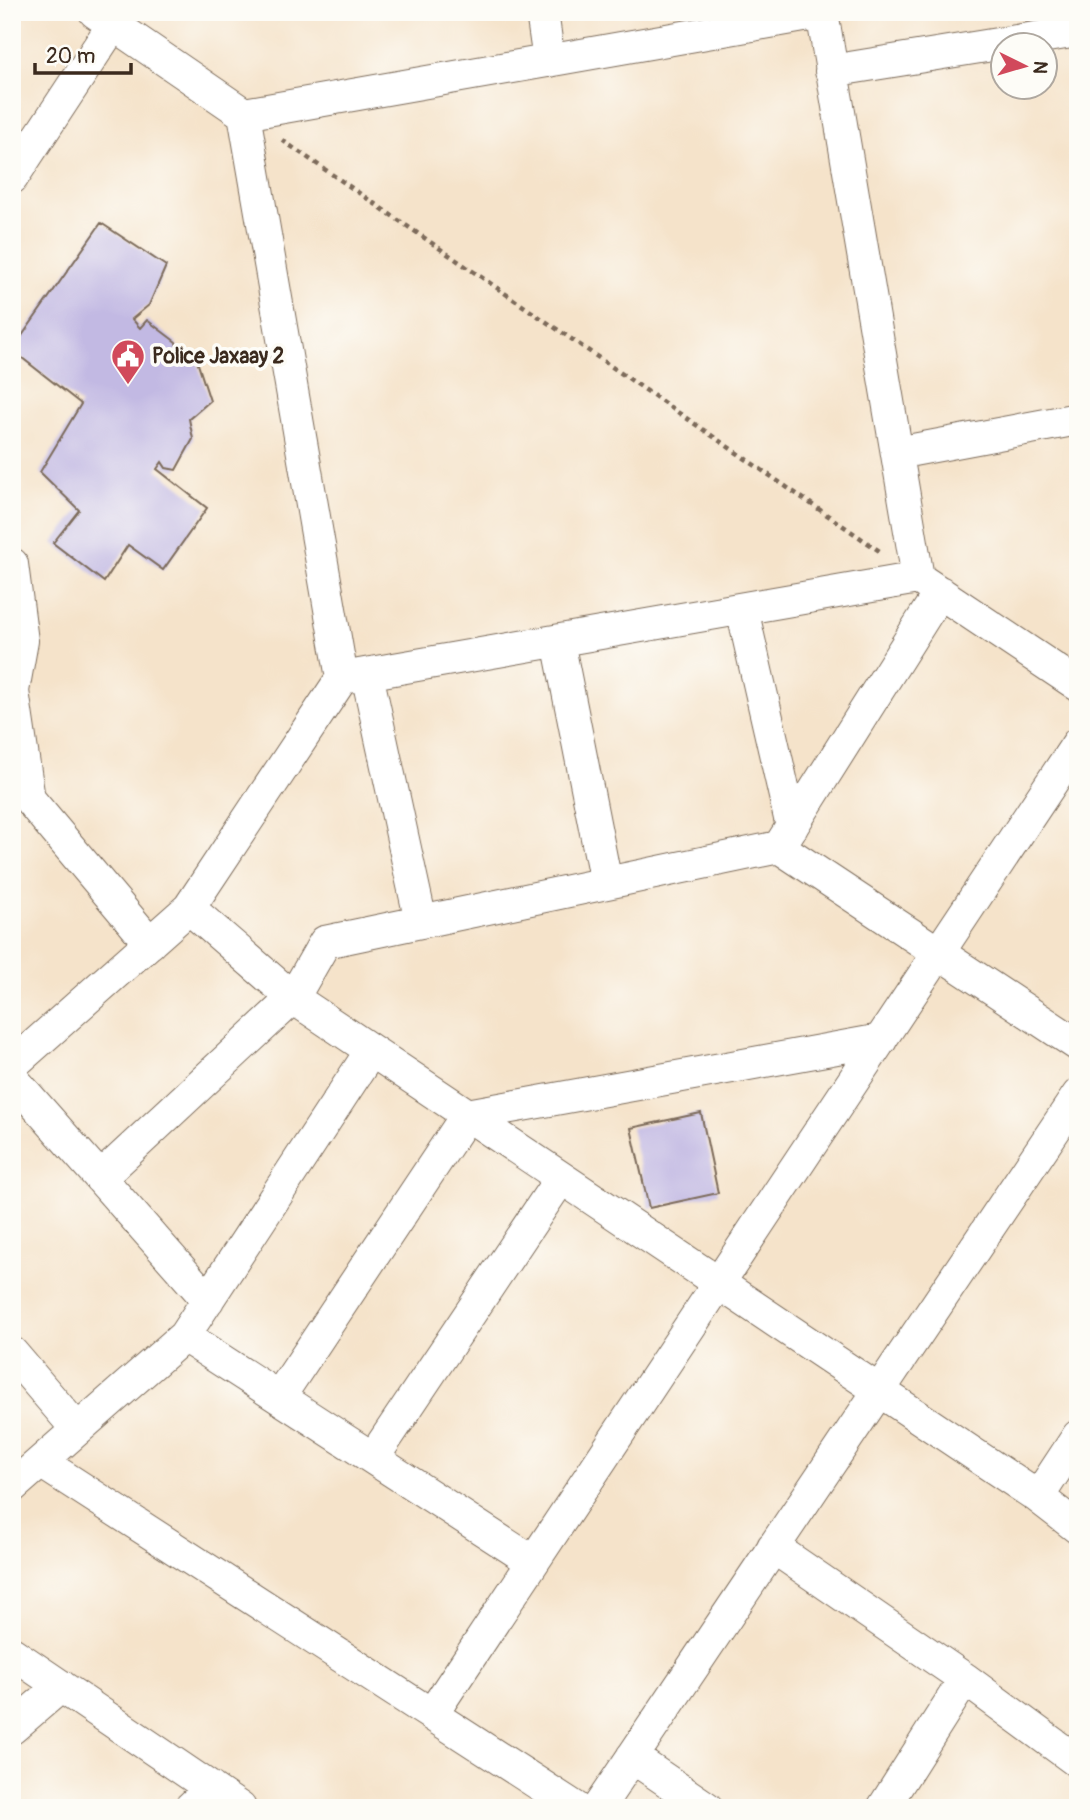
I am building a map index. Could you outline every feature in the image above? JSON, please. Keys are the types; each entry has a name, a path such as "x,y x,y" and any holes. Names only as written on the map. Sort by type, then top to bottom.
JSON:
{"street":[{"path":"542,12 549,61"},
{"path":"12,178 104,18 244,114 549,61 743,19 822,13 897,453 929,585 785,837 606,883 326,942 293,998 100,1178"},
{"path":"831,71 1078,31"},
{"path":"244,114 354,676 421,922"},
{"path":"897,453 1078,419"},
{"path":"12,564 22,641 13,691 29,799 150,943"},
{"path":"12,1065 189,908 354,676 742,609 929,585 1078,685"},
{"path":"742,609 785,837 939,952 1078,1045"},
{"path":"558,641 606,883"},
{"path":"432,1714 1078,743"},
{"path":"189,908 293,998 1038,1497 1078,1528"},
{"path":"279,1397 467,1115 881,1040"},
{"path":"12,1487 184,1336 371,1051"},
{"path":"12,1078 208,1300"},
{"path":"598,1808 1078,1095"},
{"path":"373,1458 562,1178"},
{"path":"184,1336 533,1562"},
{"path":"12,1353 77,1429"},
{"path":"1038,1497 1078,1436"},
{"path":"41,1462 576,1808"},
{"path":"773,1547 965,1679 1078,1762"},
{"path":"12,1653 61,1686 200,1798 240,1808"},
{"path":"883,1808 965,1679"},
{"path":"12,1728 61,1686"},
{"path":"632,1757 707,1808"}],"path":[{"path":"244,114 929,585"}],"building":[{"path":"101,223 166,266 149,305 132,319 140,328 147,320 176,342 180,361 196,358 210,401 189,419 193,439 176,470 166,468 162,462 157,469 207,508 163,570 128,545 104,582 53,543 79,510 40,472 81,404 12,350"},
{"path":"701,1113 718,1193 649,1208 631,1128"}],"place":[{"name":"Police Jaxaay 2","path":"128,386"}]}
